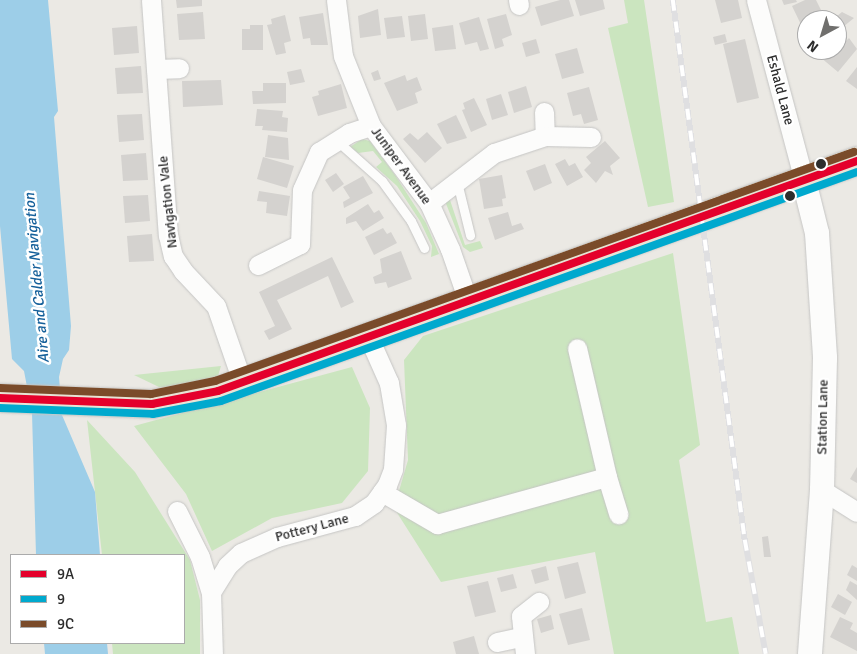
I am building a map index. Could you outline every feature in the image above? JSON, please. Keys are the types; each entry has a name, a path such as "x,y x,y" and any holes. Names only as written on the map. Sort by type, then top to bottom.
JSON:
{"main road":[{"path":"0,398 152,404 243,384 368,336 857,161"}],"street":[{"name":"Navigation Vale","path":"151,0 168,235 173,256 183,271 216,306 243,384"},
{"name":"Juniper Avenue","path":"336,0 343,56 371,126 429,203 450,249 468,301"},
{"name":"Eshald Lane","path":"756,0 804,181"},
{"path":"156,69 179,68"},
{"path":"544,112 545,136"},
{"path":"258,265 300,244 302,190 319,152 336,139 371,126"},
{"path":"429,203 457,179 494,153 545,136 591,137"},
{"name":"Station Lane","path":"804,181 817,233 824,295 822,490 810,654"},
{"name":"Pottery Lane","path":"211,592 227,566 241,553 277,537 355,516 374,503 382,492 393,469 396,425 389,383 368,336"},
{"path":"576,348 618,514"},
{"path":"382,492 438,524 608,477"},
{"path":"822,490 857,512"},
{"path":"177,510 200,557 211,592 213,654"},
{"path":"496,642 523,645 521,616 539,602"}],"lane":[{"path":"336,139 382,181 411,221 424,248"},
{"path":"457,179 470,235"}],"green space":[{"path":"624,0 644,0 674,202 648,207 608,28 628,23"},
{"path":"362,139 370,141 395,175 426,223 439,254 431,257 432,246 420,221 397,186 376,167 382,162 373,151 358,153 350,147"},
{"path":"449,197 465,245 480,241 483,248 470,252 463,247 445,201"},
{"path":"673,253 700,445 679,460 706,622 732,617 739,654 614,654 595,552 441,582 394,508 408,460 404,360 423,336"},
{"path":"221,366 218,376 172,388 159,387 134,375"},
{"path":"352,367 370,408 368,471 342,503 272,518 212,551 186,494 134,426"},
{"path":"87,420 135,472 190,560 200,600 200,654 113,654 112,644 185,644 185,554 102,554"}],"water":[{"name":"Aire and Calder Navigation","path":"0,0 48,0 58,111 54,117 71,326 69,350 63,359 59,377 62,415 95,492 100,554 36,554 32,413 24,371 12,359 0,226"},
{"path":"44,644 107,644 108,654 45,654"}],"building":[{"path":"176,0 202,0 202,6 177,8"},
{"path":"560,0 569,0 574,16 541,26 535,7"},
{"path":"575,0 603,0 605,9 580,16"},
{"path":"715,0 738,0 742,18 721,23"},
{"path":"782,0 796,0 797,2 784,5"},
{"path":"805,0 816,0 821,10 797,10 797,16 792,6"},
{"path":"378,9 381,35 360,38 358,16"},
{"path":"203,12 205,39 179,40 177,14"},
{"path":"323,13 328,45 311,45 310,38 303,39 299,17"},
{"path":"425,14 428,39 411,41 408,16"},
{"path":"506,14 512,35 502,39 504,46 495,49 487,19"},
{"path":"847,14 854,18 847,24"},
{"path":"285,15 291,41 284,43 286,53 276,55 267,25 272,24 271,19"},
{"path":"402,16 405,37 387,39 384,18"},
{"path":"479,17 489,49 480,51 477,42 465,45 459,23"},
{"path":"250,25 263,25 263,50 242,50 242,29 250,29"},
{"path":"453,25 456,49 435,51 432,28"},
{"path":"137,26 139,53 114,55 112,28"},
{"path":"725,34 727,42 715,45 713,37"},
{"path":"849,38 857,49 838,72 824,60 847,60 847,40"},
{"path":"536,39 540,53 526,57 522,43"},
{"path":"745,39 759,98 737,103 723,44"},
{"path":"577,48 584,73 562,79 555,54"},
{"path":"141,66 143,93 117,94 115,68"},
{"path":"857,67 857,89 846,81"},
{"path":"301,69 305,82 290,85 287,72"},
{"path":"378,70 381,79 374,81 371,73"},
{"path":"405,75 407,81 417,77 422,90 415,93 418,103 397,111 384,83"},
{"path":"221,80 223,105 183,107 182,81"},
{"path":"263,83 286,83 286,103 253,104 252,91 263,91"},
{"path":"341,84 347,108 318,116 312,97 319,95 318,91"},
{"path":"526,86 532,107 514,113 508,92"},
{"path":"589,87 598,120 584,124 581,114 573,116 567,93"},
{"path":"501,94 508,115 492,120 486,99"},
{"path":"474,98 487,125 471,132 462,110 465,109 463,103"},
{"path":"257,109 283,111 282,117 288,118 287,132 262,130 263,126 255,126"},
{"path":"142,114 144,140 119,142 117,115"},
{"path":"456,115 467,138 447,144 437,124"},
{"path":"427,132 442,148 425,163 403,139 410,133 418,140"},
{"path":"268,135 288,138 289,160 265,157"},
{"path":"605,141 620,158 610,166 613,175 605,171 596,183 584,170 591,163 586,157"},
{"path":"146,153 148,180 123,181 121,155"},
{"path":"263,157 294,166 287,188 257,179"},
{"path":"565,159 569,166 575,163 583,177 567,186 555,164"},
{"path":"545,164 552,183 534,191 526,171"},
{"path":"336,173 344,184 333,192 325,180"},
{"path":"502,175 506,198 502,199 503,206 484,209 479,179"},
{"path":"363,176 373,193 344,208 343,202 350,198 343,187"},
{"path":"259,191 290,196 287,216 266,213 267,202 257,201"},
{"path":"148,195 150,221 125,223 123,196"},
{"path":"368,204 374,213 379,210 384,218 363,231 356,221 346,224 346,218"},
{"path":"508,212 512,226 521,223 524,229 495,240 488,218"},
{"path":"383,228 387,234 391,232 397,243 374,255 365,237"},
{"path":"152,234 154,261 129,262 127,236"},
{"path":"401,251 412,279 388,288 386,282 375,284 373,277 382,273 380,259"},
{"path":"332,257 354,302 341,308 328,276 277,300 292,329 269,340 264,331 275,326 259,292"},
{"path":"857,467 857,483 850,479"},
{"path":"768,536 771,557 764,557 762,537"},
{"path":"578,562 586,593 565,599 557,567"},
{"path":"852,565 857,568 857,581 847,575"},
{"path":"546,566 549,580 535,584 531,570"},
{"path":"513,574 517,588 501,592 497,578"},
{"path":"488,581 496,612 475,617 467,586"},
{"path":"850,581 857,585 857,600 846,590"},
{"path":"838,594 852,602 845,615 831,607"},
{"path":"582,608 590,640 568,645 559,614"},
{"path":"551,615 554,629 541,633 537,619"},
{"path":"840,617 853,623 850,629 857,633 857,651 830,637"},
{"path":"474,636 479,654 456,654 453,642"}],"railway":[{"path":"673,0 745,540 766,654"}],"transit line":[{"name":"9C","path":"0,388 151,394 215,381 854,152"},
{"name":"9A","path":"0,398 152,404 218,391 857,161"},
{"name":"9","path":"0,408 153,414 221,401 857,172"}]}
